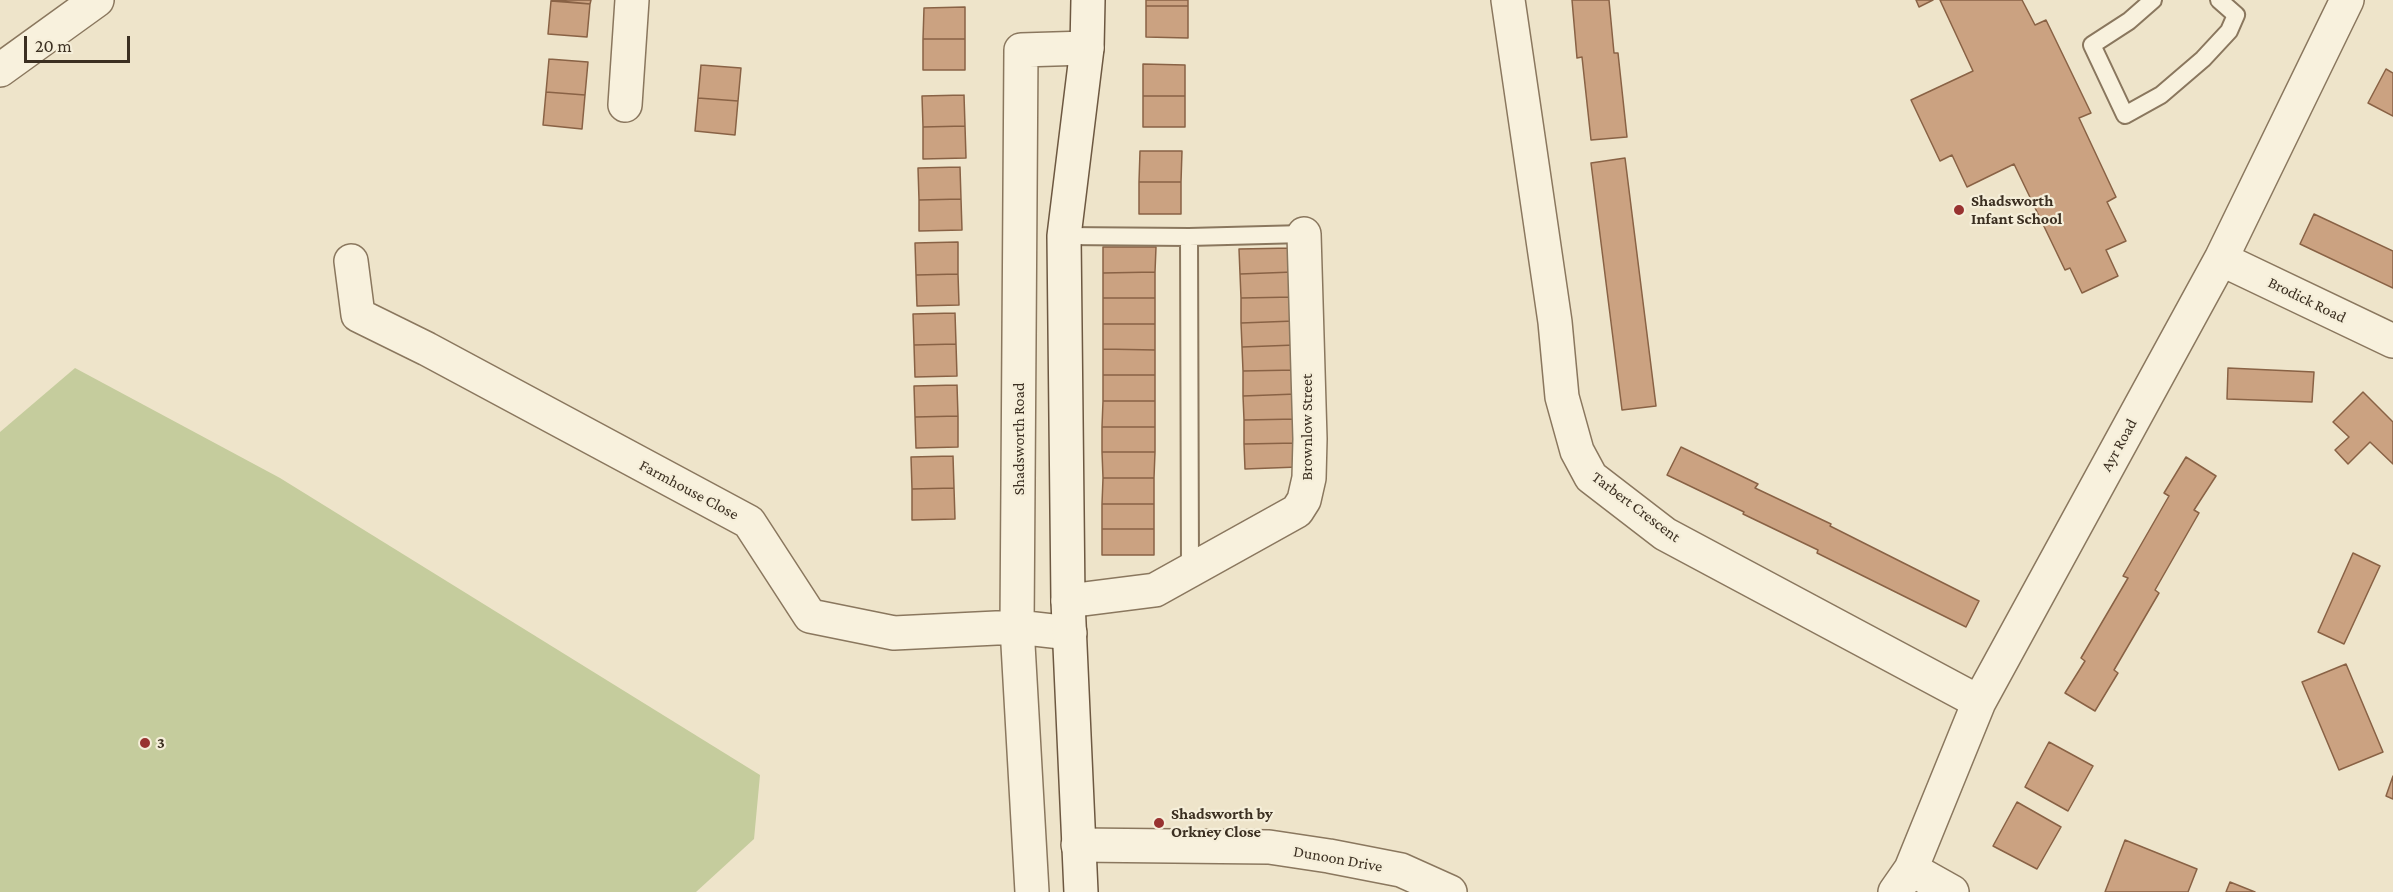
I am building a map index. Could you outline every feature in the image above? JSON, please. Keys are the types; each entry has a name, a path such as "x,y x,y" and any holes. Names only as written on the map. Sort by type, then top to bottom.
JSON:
{"street":[{"path":"0,70 97,0"},
{"path":"625,105 632,0"},
{"path":"1081,892 1068,601 1064,236 1087,48 1088,0"},
{"name":"Tarbert Crescent","path":"1508,0 1555,322 1562,397 1577,451 1591,477 1665,534 1979,702"},
{"name":"Ayr Road","path":"1903,880 1979,702 2221,259 2347,0"},
{"name":"Shadsworth Road","path":"1032,892 1017,627 1021,51 1087,48"},
{"name":"Brownlow Street","path":"1068,601 1155,590 1297,511 1304,500 1309,478 1310,439 1304,234"},
{"name":"Brodick Road","path":"2221,259 2393,341"},
{"name":"Farmhouse Close","path":"351,261 358,315 427,349 749,522 810,616 894,633 1017,627 1070,633"},
{"name":"Dunoon Drive","path":"1078,845 1269,847 1329,855 1401,870 1448,892"},
{"path":"1903,880 1952,892"}],"lane":[{"path":"2153,0 2129,21 2092,45 2125,116 2161,95 2203,59 2229,31 2236,15 2219,0"},
{"path":"1064,236 1189,237 1304,234"},
{"path":"1189,237 1190,571"}],"green space":[{"path":"75,368 280,478 760,775 754,839 696,892 0,892 0,432"}],"building":[{"path":"551,0 591,0 590,4"},
{"path":"1146,0 1188,0 1188,6 1146,6"},
{"path":"1572,0 1609,0 1614,53 1618,53 1627,137 1591,140 1582,57 1577,58"},
{"path":"1916,0 1933,0 1919,7"},
{"path":"1940,0 2022,0 2035,25 2046,20 2091,113 2079,118 2116,197 2107,202 2126,241 2106,250 2118,276 2082,293 2070,268 2065,270 2014,164 1967,187 1952,155 1940,161 1911,100 1973,71"},
{"path":"551,1 590,4 587,37 548,34"},
{"path":"1146,6 1188,6 1188,38 1146,37"},
{"path":"965,7 965,39 923,39 924,8"},
{"path":"923,39 965,39 965,70 923,70"},
{"path":"549,59 588,62 585,95 546,92"},
{"path":"1143,64 1185,65 1185,96 1143,96"},
{"path":"701,65 741,68 738,101 698,98"},
{"path":"2386,69 2393,73 2393,116 2368,103"},
{"path":"546,92 585,95 582,129 543,125"},
{"path":"964,95 965,126 923,127 922,96"},
{"path":"1143,96 1185,96 1185,127 1143,127"},
{"path":"698,98 738,101 735,135 695,131"},
{"path":"965,126 966,158 923,159 923,127"},
{"path":"1140,151 1182,151 1181,182 1139,182"},
{"path":"1625,158 1656,406 1622,410 1591,163"},
{"path":"960,167 961,199 919,200 918,168"},
{"path":"1139,182 1181,182 1181,214 1139,214"},
{"path":"961,199 962,230 919,231 919,200"},
{"path":"2314,214 2393,251 2393,288 2300,244"},
{"path":"958,242 958,274 916,275 915,243"},
{"path":"1103,247 1156,247 1155,272 1103,273"},
{"path":"1292,248 1293,272 1240,274 1239,249"},
{"path":"1155,272 1155,298 1103,298 1103,273"},
{"path":"1293,272 1294,297 1241,298 1240,274"},
{"path":"958,274 959,305 917,306 916,275"},
{"path":"1294,297 1294,321 1241,323 1241,298"},
{"path":"1103,298 1155,298 1155,324 1103,324"},
{"path":"955,313 956,344 914,345 913,314"},
{"path":"1294,321 1295,345 1242,347 1241,323"},
{"path":"1103,324 1155,324 1155,350 1103,349"},
{"path":"956,344 957,376 915,377 914,345"},
{"path":"1295,345 1296,370 1243,371 1242,347"},
{"path":"1103,349 1155,350 1155,375 1103,375"},
{"path":"2228,368 2314,372 2312,402 2227,399"},
{"path":"1296,370 1296,394 1243,396 1243,371"},
{"path":"1103,375 1155,375 1155,401 1103,401"},
{"path":"957,385 958,416 915,417 914,386"},
{"path":"2363,392 2393,422 2393,464 2370,442 2348,464 2335,450 2349,437 2333,422"},
{"path":"1296,394 1297,419 1244,420 1243,396"},
{"path":"1103,401 1155,401 1155,427 1102,427"},
{"path":"958,416 958,447 916,448 915,417"},
{"path":"1297,419 1297,443 1244,444 1244,420"},
{"path":"1102,427 1155,427 1155,452 1102,452"},
{"path":"1297,443 1298,467 1245,469 1244,444"},
{"path":"1681,447 1758,484 1755,488 1831,524 1830,526 1979,601 1966,627 1817,553 1818,550 1743,514 1744,512 1667,475"},
{"path":"1102,452 1155,452 1154,478 1103,478"},
{"path":"953,456 954,488 912,489 911,457"},
{"path":"2186,457 2216,476 2194,510 2199,513 2155,590 2159,593 2114,670 2118,673 2095,711 2065,693 2085,661 2081,658 2128,578 2123,576 2169,496 2164,493"},
{"path":"1103,478 1154,478 1154,504 1102,504"},
{"path":"954,488 955,519 912,520 912,489"},
{"path":"1102,504 1154,504 1154,529 1102,529"},
{"path":"1102,529 1154,529 1154,555 1102,555"},
{"path":"2353,553 2380,566 2344,644 2318,632"},
{"path":"2346,664 2383,752 2339,770 2302,682"},
{"path":"2049,742 2093,766 2068,811 2025,787"},
{"path":"2393,776 2393,799 2386,796"},
{"path":"2017,802 2061,827 2037,869 1993,846"},
{"path":"2125,840 2197,869 2188,892 2105,892"},
{"path":"2230,882 2255,892 2226,892"}],"place":[{"name":"Shadsworth Infant School","path":"1959,210"},
{"name":"3","path":"145,743"},
{"name":"Shadsworth by Orkney Close","path":"1159,823"}]}
